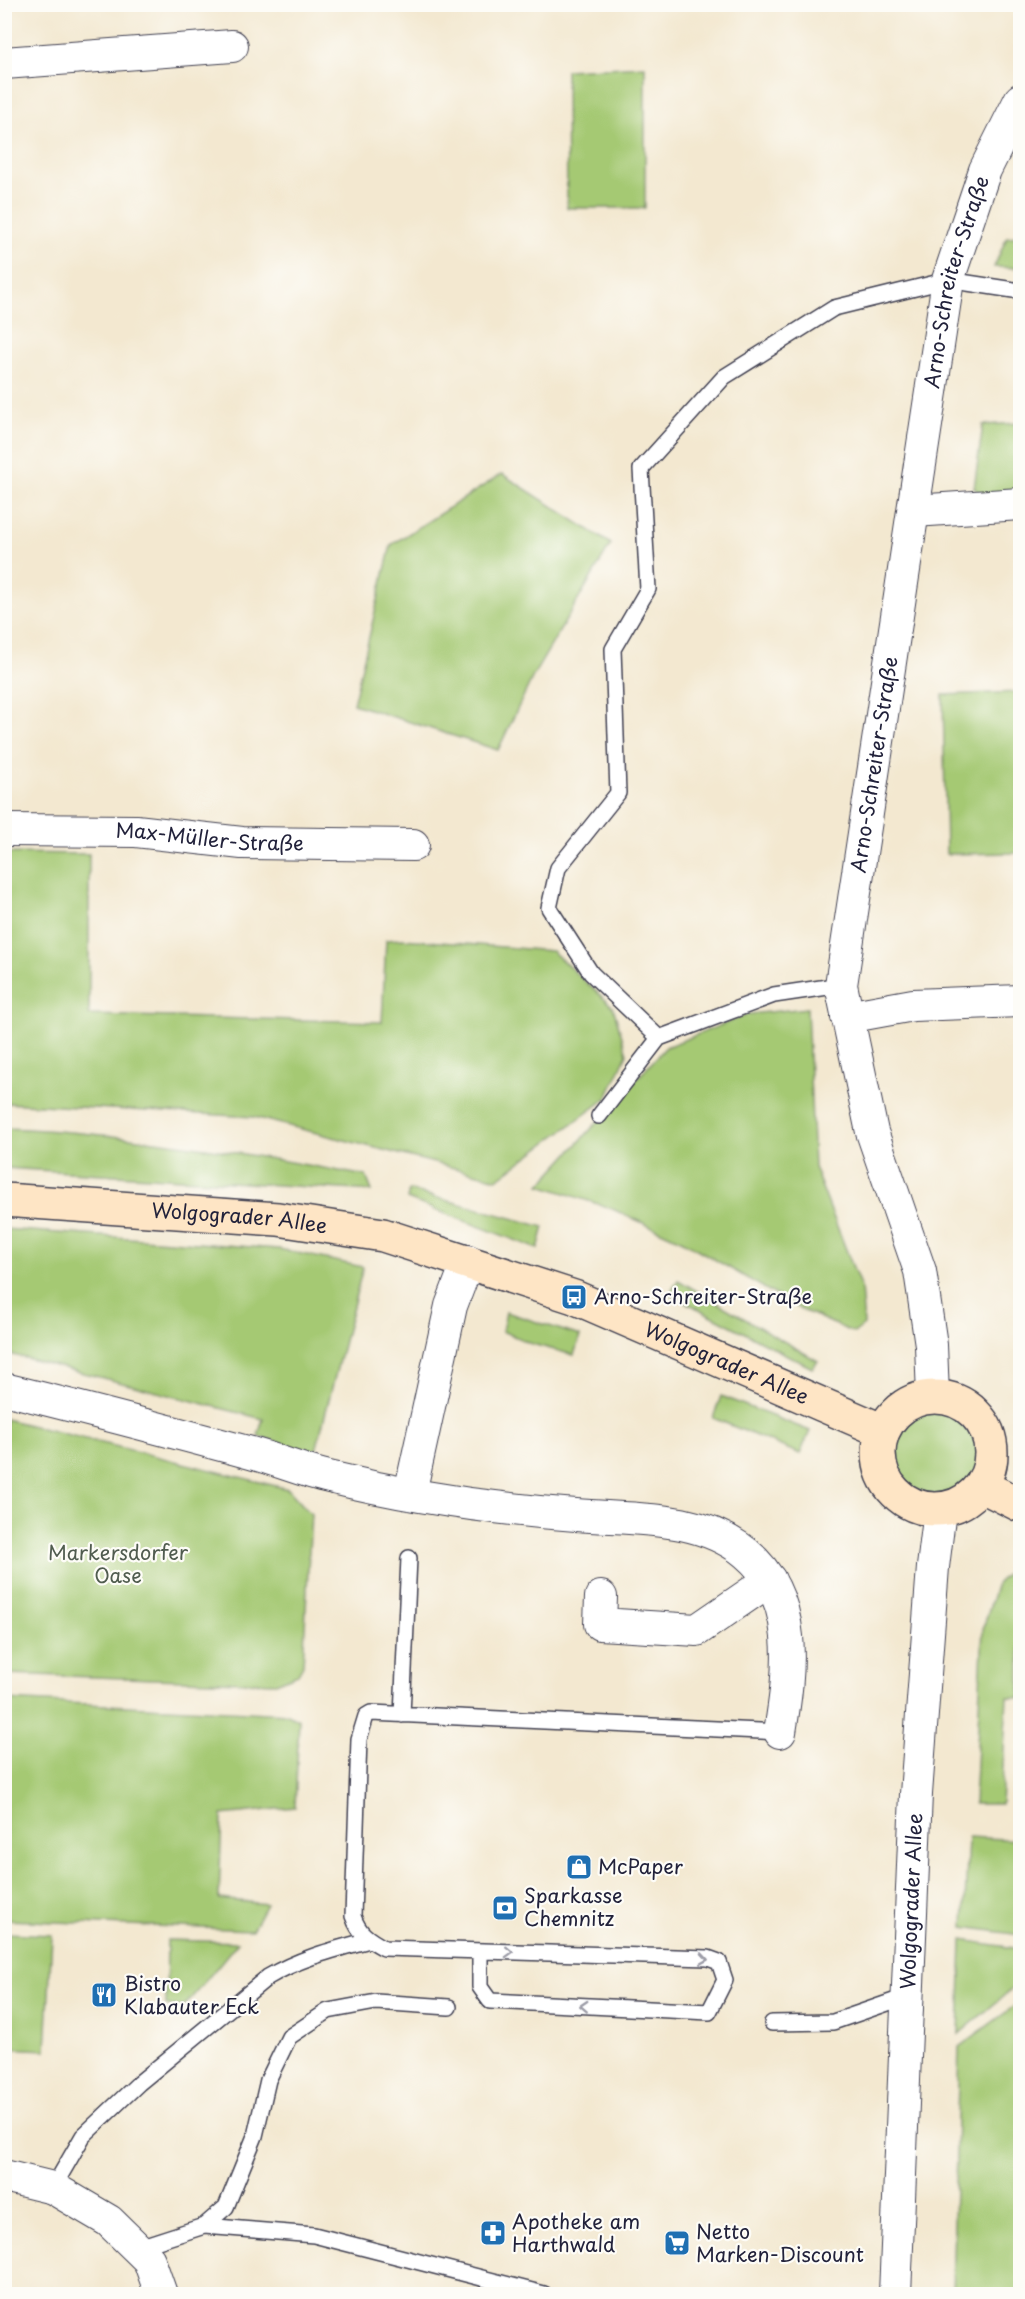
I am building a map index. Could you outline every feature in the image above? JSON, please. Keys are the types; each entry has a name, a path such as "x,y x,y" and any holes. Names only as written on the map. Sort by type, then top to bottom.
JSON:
{"main road":[{"name":"Wolgograder Allee","path":"4,1200 278,1219 383,1235 574,1297 883,1431"},
{"path":"933,1396 957,1400 976,1413 989,1435 992,1459 982,1486 968,1500 940,1510 921,1508 898,1495 883,1477 878,1450 883,1431 890,1418 908,1403 933,1396"},
{"path":"982,1486 1020,1505"}],"street":[{"path":"4,63 232,46"},
{"name":"Arno-Schreiter-Straße","path":"933,1396 931,1345 920,1271 872,1132 841,985 948,280 985,170 1020,100"},
{"path":"914,511 1020,504"},
{"name":"Max-Müller-Straße","path":"4,830 136,831 242,843 413,845"},
{"path":"847,1017 913,1005 1020,1001"},
{"path":"410,1493 451,1306 468,1261"},
{"path":"4,1389 254,1454 327,1477 513,1510 686,1524 725,1538 747,1554 770,1580 786,1621 789,1655 780,1732"},
{"name":"Wolgograder Allee","path":"895,2295 916,1794 933,1568 940,1510"},
{"path":"601,1597 600,1624 697,1630 770,1580"},
{"path":"4,2176 53,2188 108,2221 149,2260 161,2295"}],"lane":[{"path":"659,1038 591,973 549,908 558,868 618,793 613,649 648,589 641,469 724,377 834,308 948,280 1020,291"},
{"path":"599,1116 659,1038 774,995 841,985"},
{"path":"402,1715 409,1558"},
{"path":"480,1951 480,1988 490,2001 708,2012 725,1980 719,1962 708,1958 384,1948 369,1940 361,1934 353,1916 359,1739 366,1716 371,1713 780,1732"},
{"path":"53,2188 88,2131 139,2083 268,1977 290,1964 315,1954 369,1940"},
{"path":"772,2023 833,2022 908,1996"},
{"path":"204,2226 226,2207 255,2136 268,2080 289,2037 328,2011 376,2002 449,2007"},
{"path":"136,2248 204,2226 314,2235 544,2294"}],"green space":[{"path":"645,66 645,208 567,208 566,70"},
{"path":"1020,236 1020,268 994,267 1007,237"},
{"path":"1020,423 1020,498 988,499 974,488 983,425"},
{"path":"502,474 611,544 533,676 498,750 353,704 391,545"},
{"path":"1020,692 1020,853 946,854 943,695"},
{"path":"5,853 89,854 89,1015 382,1022 386,940 403,939 552,951 613,1007 627,1054 607,1098 497,1179 254,1117 5,1103"},
{"path":"807,1008 814,1167 861,1288 864,1325 854,1333 800,1309 683,1241 610,1208 540,1185 666,1047 749,1014"},
{"path":"5,1128 141,1139 276,1160 366,1176 372,1191 5,1168"},
{"path":"409,1190 544,1227 538,1249 407,1199"},
{"path":"4,1229 279,1249 363,1267 315,1454 258,1436 263,1419 5,1353"},
{"path":"678,1280 818,1361 812,1368 670,1294"},
{"path":"506,1312 580,1336 574,1355 532,1344 502,1331"},
{"path":"721,1396 810,1431 800,1454 713,1418"},
{"path":"935,1406 958,1415 971,1426 977,1443 980,1467 960,1492 933,1498 902,1483 891,1460 895,1434 912,1414"},
{"name":"Markersdorfer Oase","path":"5,1419 288,1489 311,1514 303,1665 298,1674 276,1683 5,1674"},
{"path":"1020,1562 1020,1698 1007,1697 1001,1804 974,1804 983,1629 997,1583"},
{"path":"5,1700 288,1714 299,1720 295,1807 222,1815 219,1899 266,1904 252,1930 5,1920"},
{"path":"968,1837 1020,1840 1020,1935 964,1927"},
{"path":"5,1933 52,1935 46,2050 5,2048"},
{"path":"167,1940 238,1942 184,2007 166,2005"},
{"path":"962,1940 1020,1949 1020,1982 959,2034"},
{"path":"1020,2002 1020,2294 952,2294 959,2047"}],"place":[{"name":"Arno-Schreiter-Straße","path":"574,1297"},
{"name":"McPaper","path":"579,1867"},
{"name":"Sparkasse Chemnitz","path":"505,1908"},
{"name":"Bistro Klabauter Eck","path":"104,1995"},
{"name":"Apotheke am Harthwald","path":"493,2233"},
{"name":"Netto Marken-Discount","path":"677,2243"}]}
